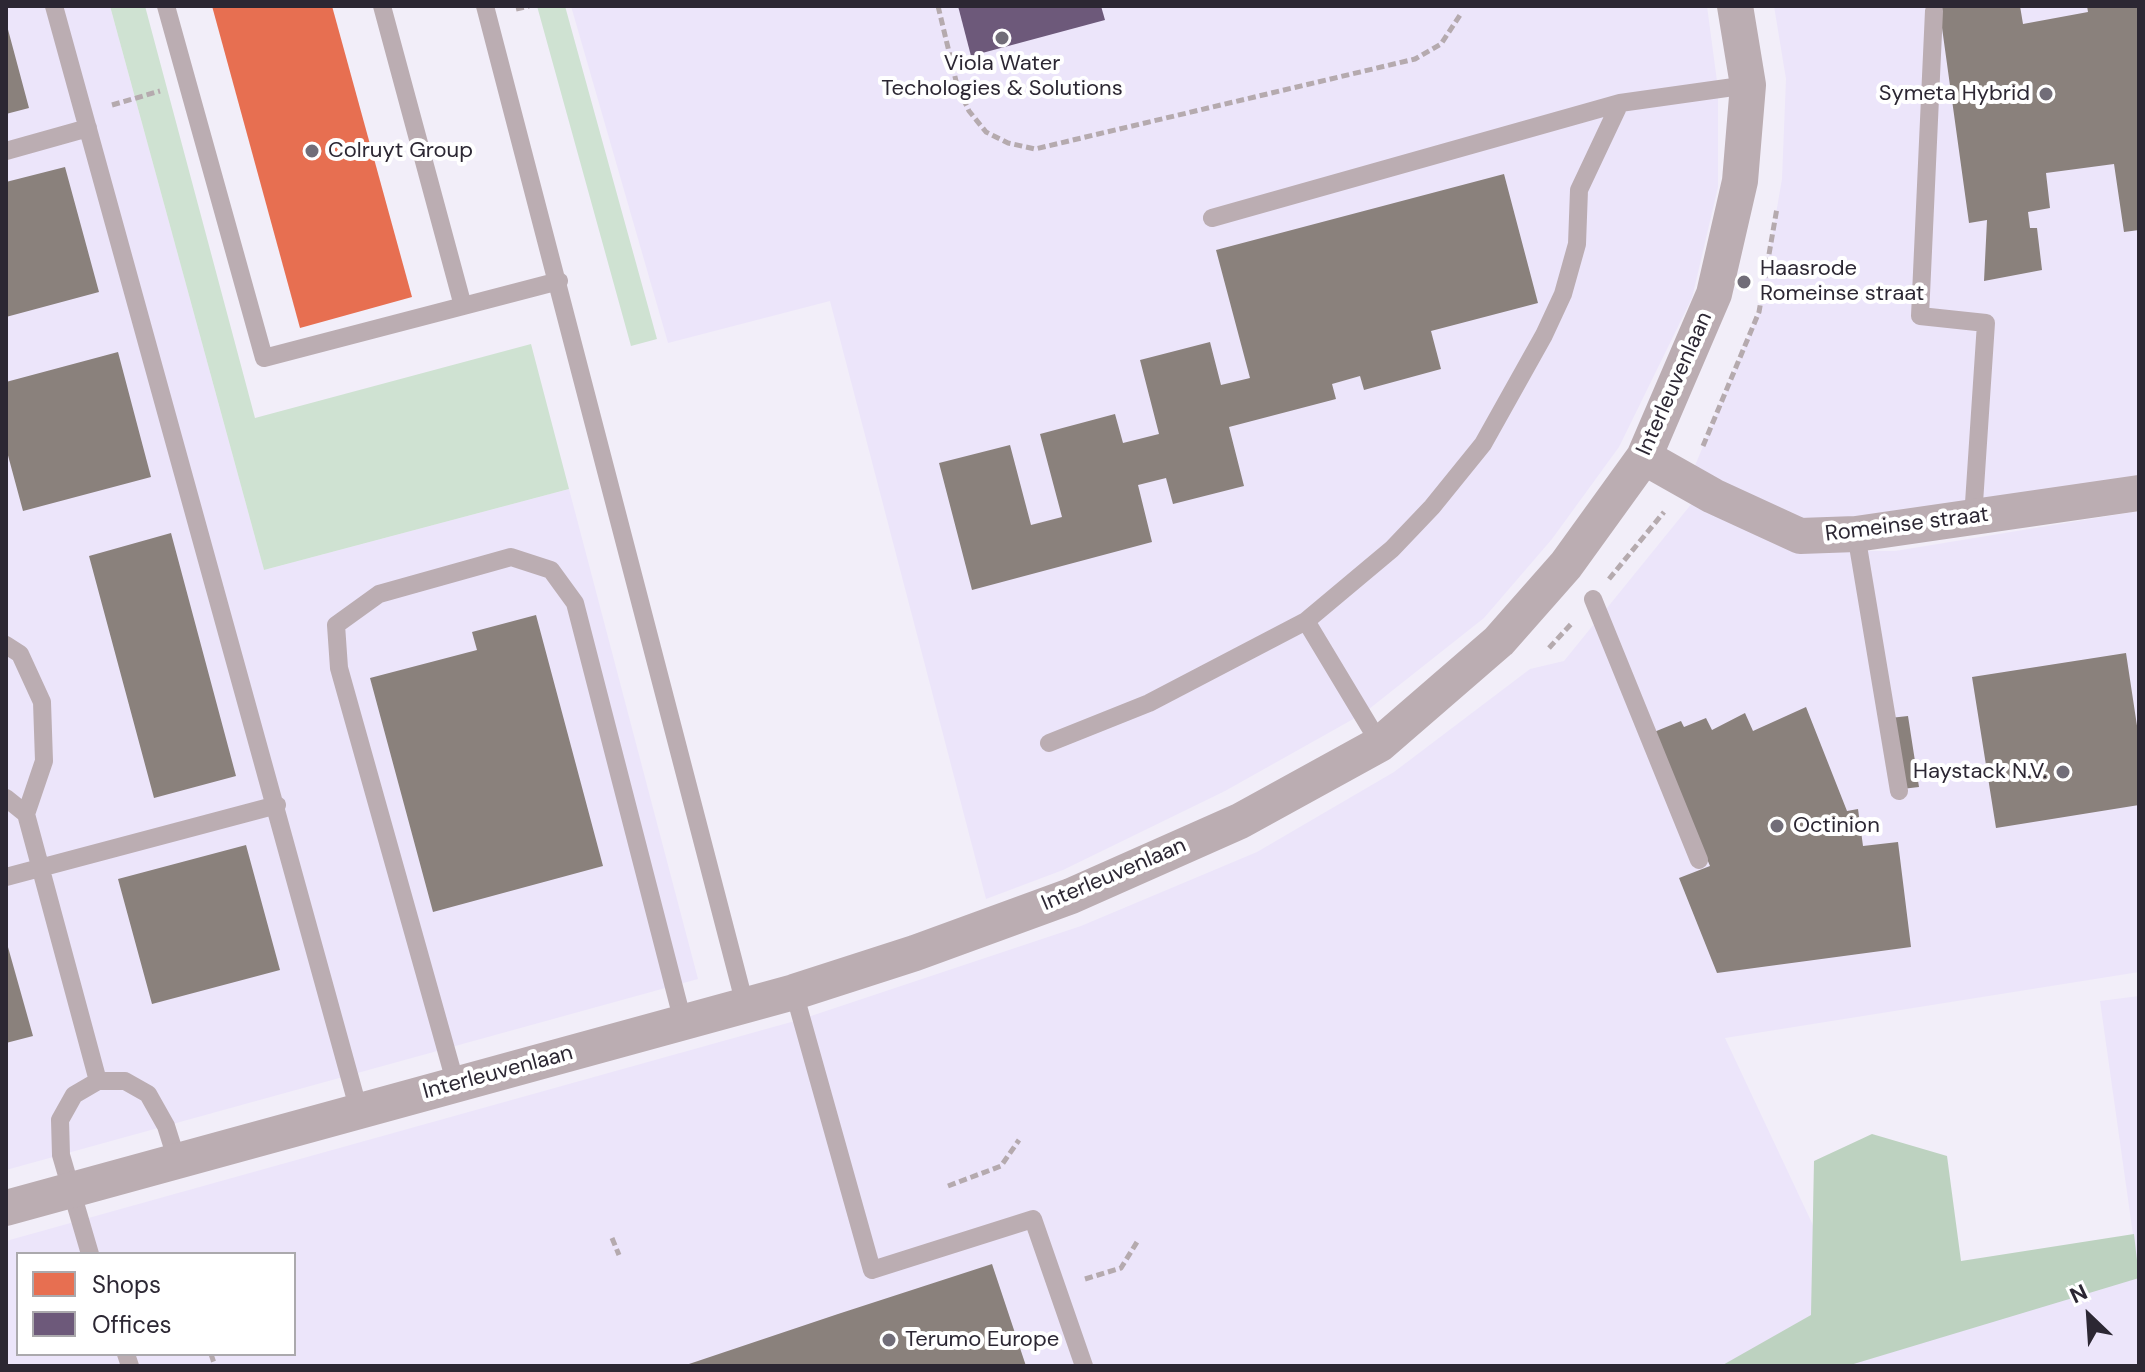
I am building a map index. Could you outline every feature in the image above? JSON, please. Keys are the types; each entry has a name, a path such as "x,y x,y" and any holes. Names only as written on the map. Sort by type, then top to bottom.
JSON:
{"street":[{"name":"Interleuvenlaan","path":"6,1208 794,992 915,953 1071,896 1240,821 1380,744 1499,641 1566,565 1644,457 1714,294 1740,181 1748,85 1735,6"},
{"name":"Romeinse straat","path":"1644,457 1713,496 1800,536 1856,534 2139,493"}],"lane":[{"path":"54,6 359,1111"},
{"path":"166,6 264,358 559,281"},
{"path":"382,6 463,306"},
{"path":"485,6 745,1005"},
{"path":"1934,11 1920,316 1986,323 1973,518"},
{"path":"1212,218 1620,103 1748,85"},
{"path":"1049,743 1149,703 1306,621 1392,549 1483,444 1519,383 1563,294 1577,244 1579,190 1620,103"},
{"path":"6,151 86,121"},
{"path":"1856,534 1899,791"},
{"path":"456,1085 339,668 336,625 379,594 511,557 551,570 575,603 683,1022"},
{"path":"1593,599 1699,860"},
{"path":"1306,621 1380,744"},
{"path":"6,645 20,654 42,702 44,761 26,814 98,1081"},
{"path":"6,798 26,814"},
{"path":"6,877 277,805"},
{"path":"794,992 872,1270 1033,1219 1084,1366"},
{"path":"89,1252 61,1155 60,1120 74,1095 98,1081 125,1081 148,1094 166,1126 177,1161"}],"path":[{"path":"938,6 957,85 969,111 986,132 1008,143 1035,149 1415,59 1441,44 1462,12"},
{"path":"86,121 188,83"},
{"path":"1539,658 1593,599 1689,480 1759,312 1779,194"},
{"path":"948,1186 1001,1166 1019,1140"},
{"path":"612,1238 619,1255"},
{"path":"1057,1288 1121,1268 1137,1242"}],"shaded area":[{"path":"6,6 110,6 264,570 569,489 698,979 6,1170"},
{"path":"571,6 1707,6 1718,89 1718,187 1692,298 1619,447 1552,539 1484,618 1364,713 1225,791 1063,870 986,899 830,301 668,343"},
{"path":"1774,6 2139,6 2139,493 1800,536 1689,480 1759,312 1782,179 1786,79"},
{"path":"1697,497 1863,551 1895,551 2139,511 2139,972 1725,1038 1875,1357 2139,1277 2139,1366 6,1366 6,1241 802,1019 1081,926 1257,852 1394,772 1530,669 1564,661"},
{"path":"2139,996 2139,1277 2100,1001"}],"green space":[{"path":"110,6 145,6 255,418 531,344 569,489 264,570"},
{"path":"537,6 565,6 657,339 631,346"},
{"path":"1872,1134 1947,1156 1961,1261 2134,1234 2139,1278 1847,1366 1721,1366 1811,1315 1814,1161"}],"building: Shops":[{"name":"Colruyt Group","path":"212,6 332,6 412,297 300,328"}],"building: Offices":[{"name":"Viola Water Techologies & Solutions","path":"958,6 1101,6 1105,20 971,56"}],"building: Industry":[{"name":"Symeta Hybrid","path":"1939,6 2020,6 2023,24 2088,12 2087,6 2139,6 2139,230 2124,232 2114,164 2046,173 2050,208 2028,212 2030,228 2037,228 2042,270 1984,281 1987,220 1969,223"},
{"path":"6,22 29,108 6,114"},
{"path":"65,167 99,292 6,317 6,182"},
{"path":"1504,174 1538,303 1431,331 1441,369 1364,390 1360,376 1332,384 1336,399 1229,427 1244,486 1173,504 1166,478 1138,485 1152,542 972,590 939,463 1010,445 1031,525 1062,517 1040,434 1115,414 1123,443 1159,434 1140,360 1210,342 1221,385 1250,378 1216,250"},
{"path":"118,352 151,477 23,511 6,448 6,382"},
{"path":"171,533 236,776 154,798 89,556"},
{"path":"536,615 603,866 433,912 370,678 477,650 472,632"},
{"name":"Haystack N.V.","path":"2126,653 2139,739 2139,805 1996,828 1972,677"},
{"name":"Octinion","path":"1806,707 1847,811 1858,809 1863,846 1898,842 1911,947 1717,973 1679,878 1710,866 1654,732 1681,721 1684,727 1706,718 1712,730 1745,713 1753,731"},
{"path":"1908,716 1919,787 1902,789 1890,718"},
{"path":"246,845 280,970 152,1004 118,879"},
{"path":"6,940 33,1036 6,1043"},
{"name":"Terumo Europe","path":"992,1264 1026,1366 683,1366 838,1314"}],"place":[{"name":"Viola Water Techologies & Solutions","path":"1002,38"},
{"name":"Symeta Hybrid","path":"2046,94"},
{"name":"Colruyt Group","path":"312,151"},
{"name":"Haasrode Romeinse straat","path":"1744,282"},
{"name":"Haystack N.V.","path":"2063,772"},
{"name":"Octinion","path":"1777,826"},
{"name":"Terumo Europe","path":"889,1340"}]}
